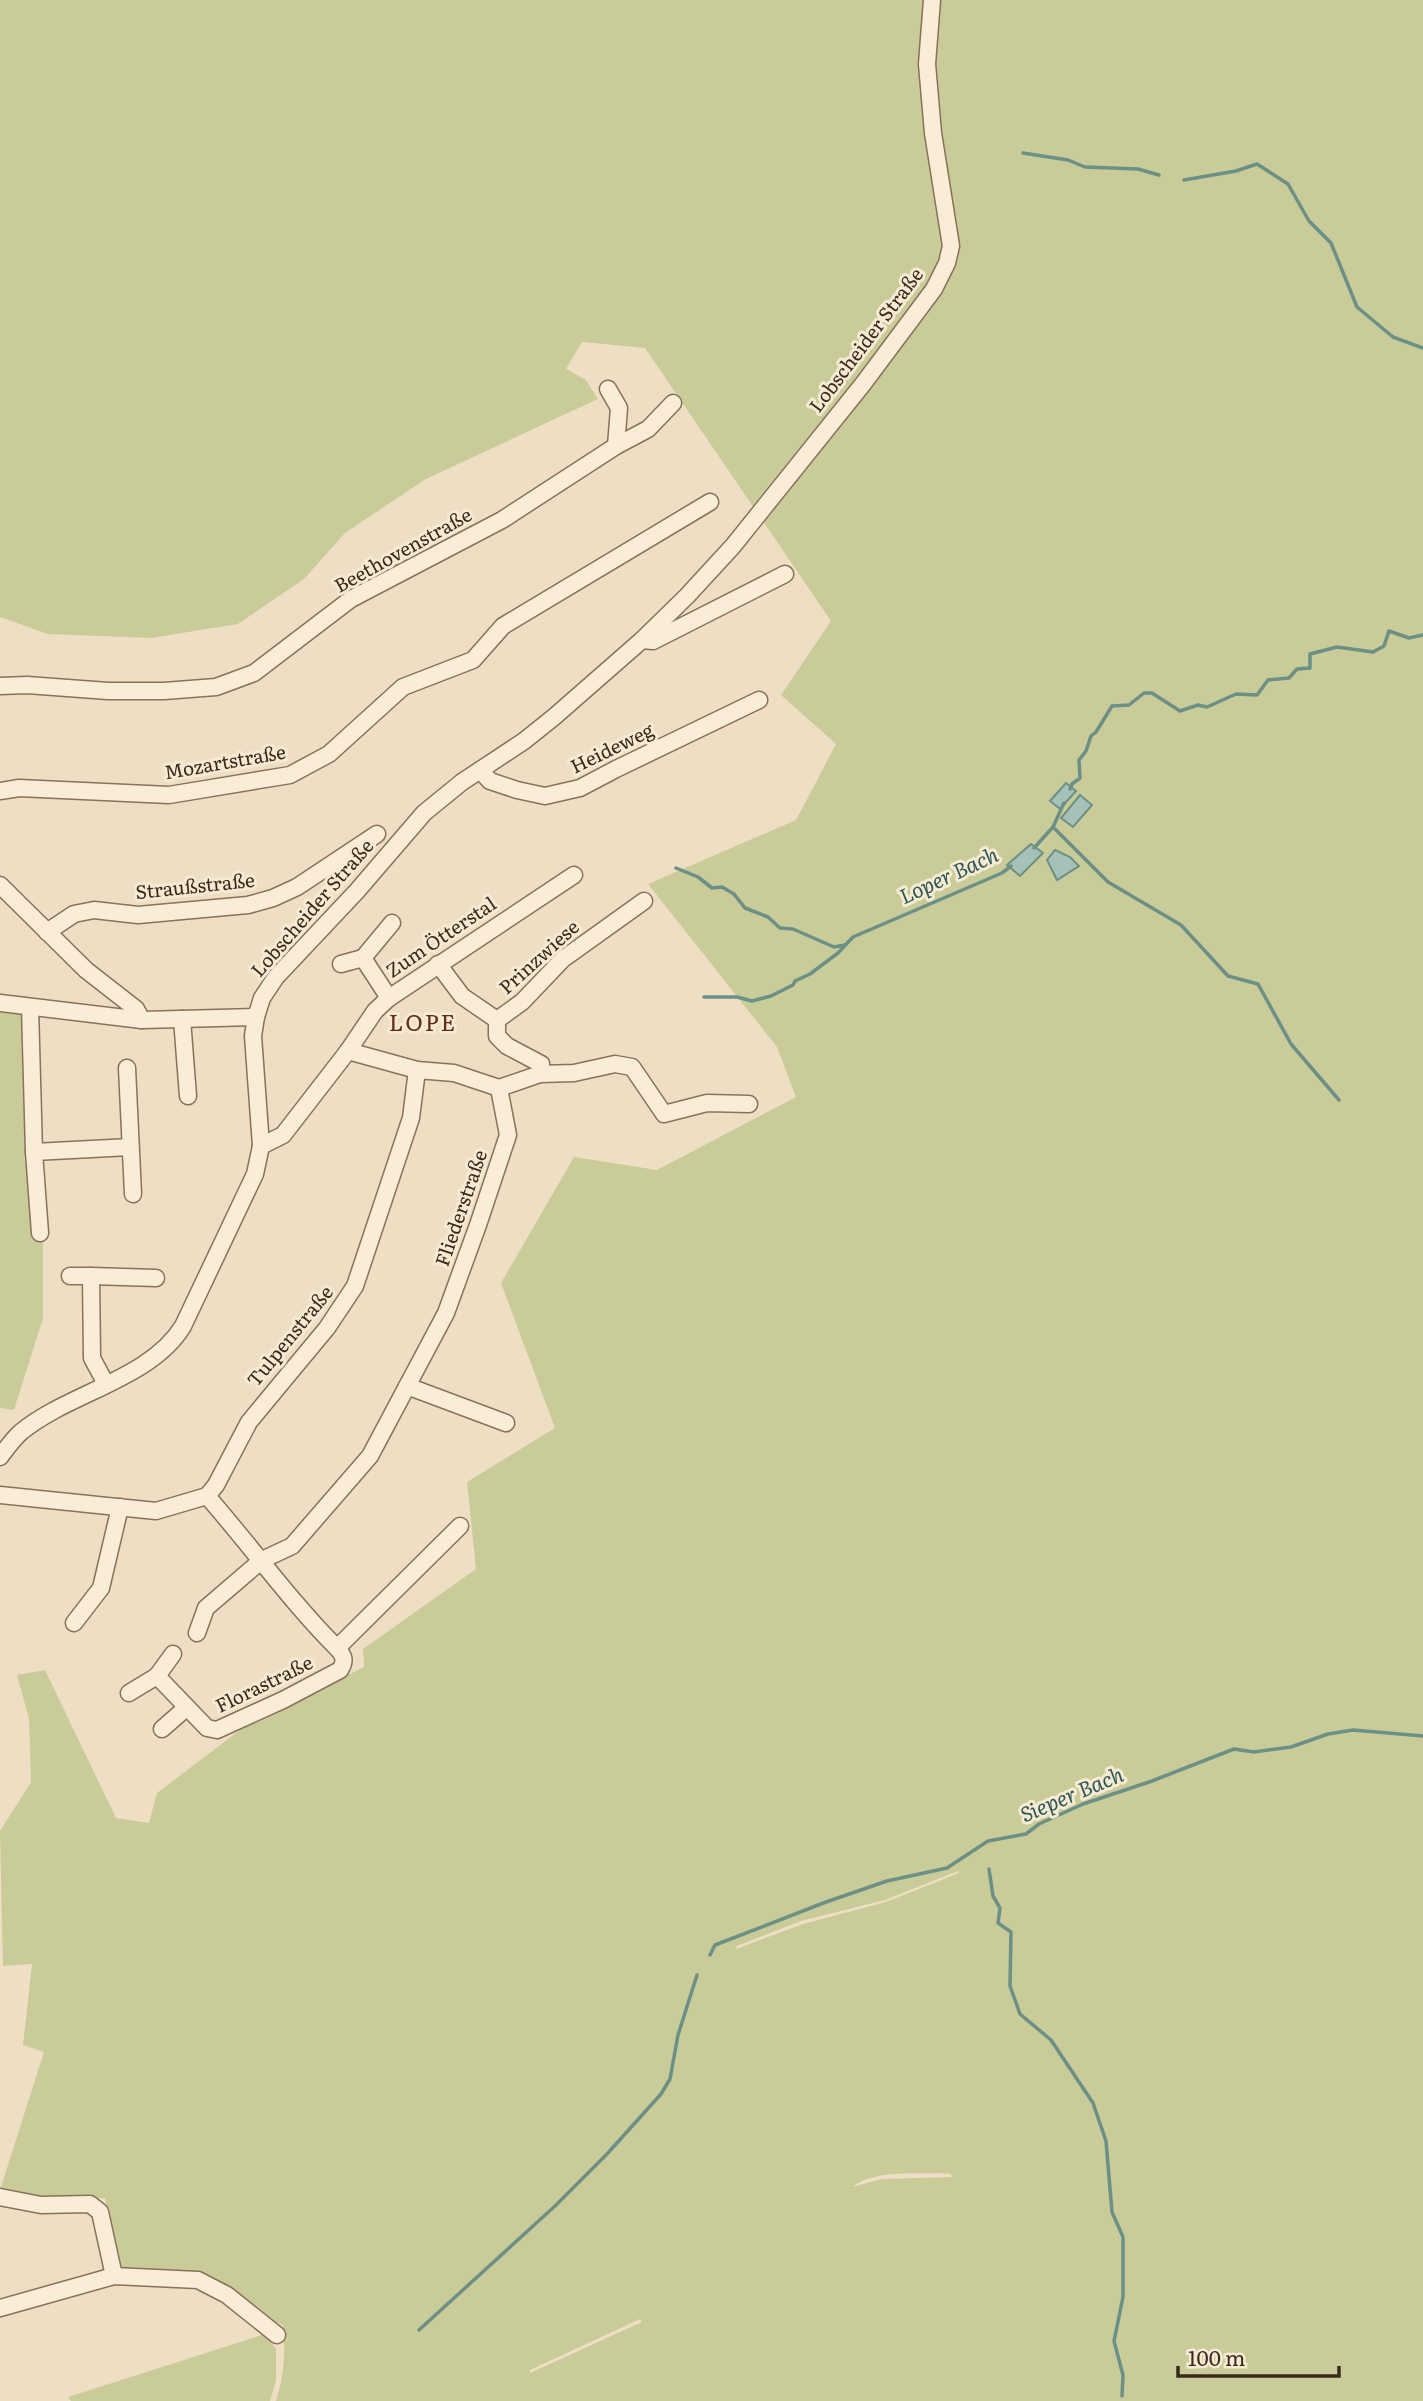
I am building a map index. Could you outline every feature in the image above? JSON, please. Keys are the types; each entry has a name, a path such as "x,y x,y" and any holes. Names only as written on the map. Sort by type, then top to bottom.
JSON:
{"street":[{"name":"Lobscheider Straße","path":"0,1457 20,1433 38,1420 155,1356 174,1340 255,1174 261,1146 254,1036 256,1017 262,998 276,977 357,891 424,813 554,717 642,640 687,596 738,539 871,373 934,289 947,263 951,246 933,133 926,64 932,0"},
{"path":"608,389 619,408 616,446"},
{"name":"Beethovenstraße","path":"0,687 27,685 108,691 164,691 216,687 254,673 351,599 502,520 616,446 648,429 673,403"},
{"name":"Mozartstraße","path":"0,791 19,788 169,795 290,775 329,754 403,687 473,660 503,626 710,502"},
{"name":"Lobscheider Straße","path":"642,640 653,641 785,574"},
{"name":"Heideweg","path":"480,770 490,781 545,796 580,789 759,700"},
{"name":"Straußstraße","path":"47,932 74,914 94,910 138,915 248,905 274,898 297,887 377,834"},
{"name":"Zum Ötterstal","path":"348,1052 375,1011 389,998 574,875"},
{"path":"0,885 86,970 136,1009 142,1020"},
{"name":"Prinzwiese","path":"497,1020 522,1002 563,959 644,901"},
{"path":"341,964 363,958 392,923"},
{"path":"363,958 389,998"},
{"path":"438,964 462,996 497,1020 497,1035 507,1045 541,1064 540,1074"},
{"path":"0,1003 142,1020 245,1015 256,1017"},
{"path":"30,1007 34,1152 40,1233"},
{"path":"182,1020 188,1096"},
{"path":"261,1146 283,1135 348,1052 417,1070 454,1073 499,1088 540,1074 574,1073 615,1064 632,1067 664,1114 707,1103 748,1104"},
{"path":"127,1068 133,1194"},
{"name":"Tulpenstraße","path":"207,1496 216,1485 249,1422 327,1328 355,1286 411,1118 417,1070"},
{"name":"Fliederstraße","path":"262,1560 292,1546 370,1456 446,1313 508,1135 499,1088"},
{"path":"34,1152 130,1147"},
{"path":"70,1276 156,1278"},
{"path":"91,1276 92,1358 106,1384"},
{"path":"407,1386 506,1423"},
{"path":"0,1495 156,1511 207,1496"},
{"name":"Florastraße","path":"157,1676 207,1728 217,1730 340,1670 345,1662 344,1656 315,1627 207,1496"},
{"path":"74,1623 102,1588 120,1507"},
{"name":"Florastraße","path":"337,1648 460,1527"},
{"path":"197,1633 206,1608 262,1560"},
{"path":"129,1693 157,1676 173,1654"},
{"name":"Florastraße","path":"162,1730 186,1708"},
{"path":"0,2197 41,2205 90,2204 96,2207 100,2212 114,2276"},
{"path":"0,2308 114,2276 198,2280 228,2295 277,2335"}],"green space":[{"path":"0,0 1423,0 1423,2401 276,2401 284,2364 283,2325 257,2314 230,2293 119,2270 105,2198 42,2200 0,2190 44,2052 23,2045 32,1964 3,1966 0,1831 31,1782 29,1719 17,1675 45,1670 116,1818 149,1823 157,1793 244,1727 364,1667 363,1649 476,1569 467,1482 555,1428 501,1283 574,1157 657,1170 796,1097 777,1047 648,884 796,820 836,744 781,695 831,621 645,348 582,342 566,369 586,380 598,399 426,479 345,533 304,579 238,624 151,638 48,634 0,617","holes":["958,1871 959,1873 886,1902 803,1924 736,1949 737,1946 801,1921 885,1900","940,2173 951,2174 952,2177 882,2179 852,2187 883,2175","640,2319 642,2322 530,2373 530,2370"]},
{"path":"0,1008 23,1012 43,1235 43,1318 14,1410 0,1408"},
{"path":"265,2334 276,2349 276,2381 270,2401 71,2401 68,2397"}],"water":[{"path":"1066,783 1076,791 1060,809 1050,801"},
{"path":"1080,795 1092,805 1073,827 1061,818"},
{"path":"1031,844 1043,853 1020,876 1007,865"},
{"path":"1055,850 1070,857 1079,866 1057,880 1047,860"}],"waterway":[{"path":"1023,153 1068,160 1085,167 1138,169 1159,175"},
{"path":"1184,180 1236,171 1257,164 1288,184 1309,221 1331,243 1357,307 1393,337 1423,348"},
{"name":"Loper Bach","path":"1070,789 1080,778 1079,760 1086,751 1091,736 1112,706 1129,705 1144,693 1152,693 1180,711 1198,705 1207,707 1236,694 1257,695 1268,680 1289,678 1297,669 1310,668 1310,654 1337,647 1373,652 1384,646 1389,631 1409,638 1423,635"},
{"name":"Loper Bach","path":"1034,848 1053,827 1064,803"},
{"path":"1053,827 1108,882 1181,925 1228,976 1258,984 1291,1044 1339,1100"},
{"name":"Loper Bach","path":"704,997 737,997 752,1001 771,996 810,974 838,953 853,937 1002,873 1011,866"},
{"path":"676,868 698,877 712,888 722,887 734,894 745,908 768,917 780,928 793,929 834,947 845,945"},
{"name":"Sieper Bach","path":"710,1955 715,1945 887,1881 947,1868 988,1841 1026,1834 1039,1824 1083,1804 1234,1749 1254,1752 1291,1747 1328,1734 1353,1730 1423,1736"},
{"path":"989,1869 993,1896 1000,1908 998,1923 1011,1932 1010,1986 1020,2014 1051,2040 1093,2103 1106,2141 1112,2212 1123,2237 1123,2297 1114,2341 1123,2375 1122,2396"},
{"path":"419,2330 555,2206 661,2094 670,2079 678,2035 697,1975"}],"district":[{"name":"LOPE","path":"423,1023"}]}
